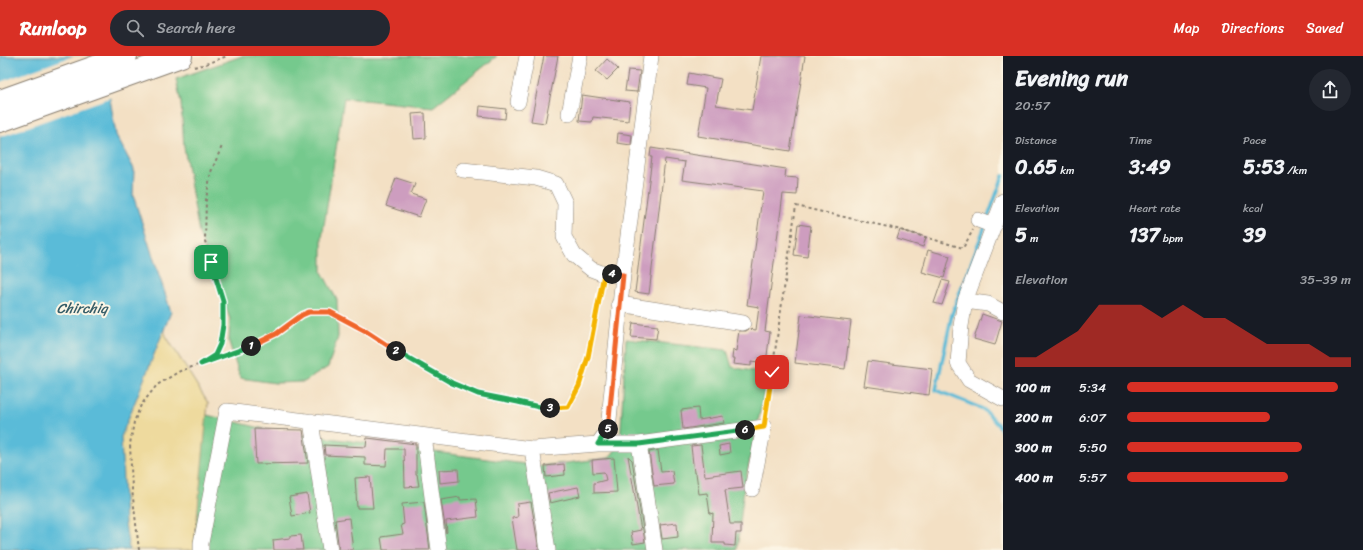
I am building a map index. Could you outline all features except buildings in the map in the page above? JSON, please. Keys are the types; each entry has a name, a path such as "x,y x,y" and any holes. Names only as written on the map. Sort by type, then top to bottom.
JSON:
{"highway":[{"path":"0,101 126,56"},
{"path":"0,121 184,60"}],"street":[{"path":"518,102 527,56"},
{"path":"569,114 580,56"},
{"path":"598,444 608,430 619,304 651,56"},
{"path":"463,170 536,178 556,184 565,204 564,238 574,256 591,269 604,274 623,275"},
{"path":"1003,201 965,301 958,363 969,380 1003,399"},
{"path":"978,220 994,226"},
{"path":"965,301 988,304 1003,312"},
{"path":"619,304 743,323"},
{"path":"201,550 201,543 227,411 532,448 598,444 639,444 764,427 752,489"},
{"path":"311,421 330,550"},
{"path":"424,436 439,550"},
{"path":"639,444 655,550"},
{"path":"532,448 548,550"}],"path":[{"path":"184,60 203,65 227,56"},
{"path":"201,364 215,355 220,344 223,325 223,301 205,241 206,199 209,178 222,146"},
{"path":"764,427 796,206 897,229 963,248 978,220"},
{"path":"139,550 132,489 130,444 134,422 140,405 157,385 180,371 262,341 276,334 302,315 309,312 330,312 364,330 393,349 452,383 478,394 539,407 568,407 579,386 588,357 604,274"}],"green space":[{"path":"242,56 497,56 433,107 344,98 322,238 322,272 337,300 338,337 328,367 304,382 275,383 240,378 229,342 230,319 199,233 184,147 181,103 176,79"},
{"path":"626,339 727,350 732,367 768,374 744,488 737,550 193,550 194,412 269,430 540,466 609,458 620,444"}],"sand":[{"path":"112,181 166,336 208,403 194,550 0,550"}],"water":[{"name":"Chirchiq","path":"0,56 103,56 116,135 134,169 133,195 171,312 121,437 125,523 129,550 0,550"}],"pier":[{"path":"73,56 105,56 112,97 0,137 0,82"}],"waterway":[{"path":"987,220 1003,176"},
{"path":"985,226 952,314 936,390 983,409 1000,427 1003,436"}],"route":[{"path":"211,262 223,301 223,325 220,344 215,355 201,364 245,349 262,341 276,334 302,315 309,312 330,312 364,330 393,349 452,383 478,394 539,407 558,408 568,407 579,386 588,357 604,274 623,275 608,430 598,444 639,444 764,427 772,372"}]}
